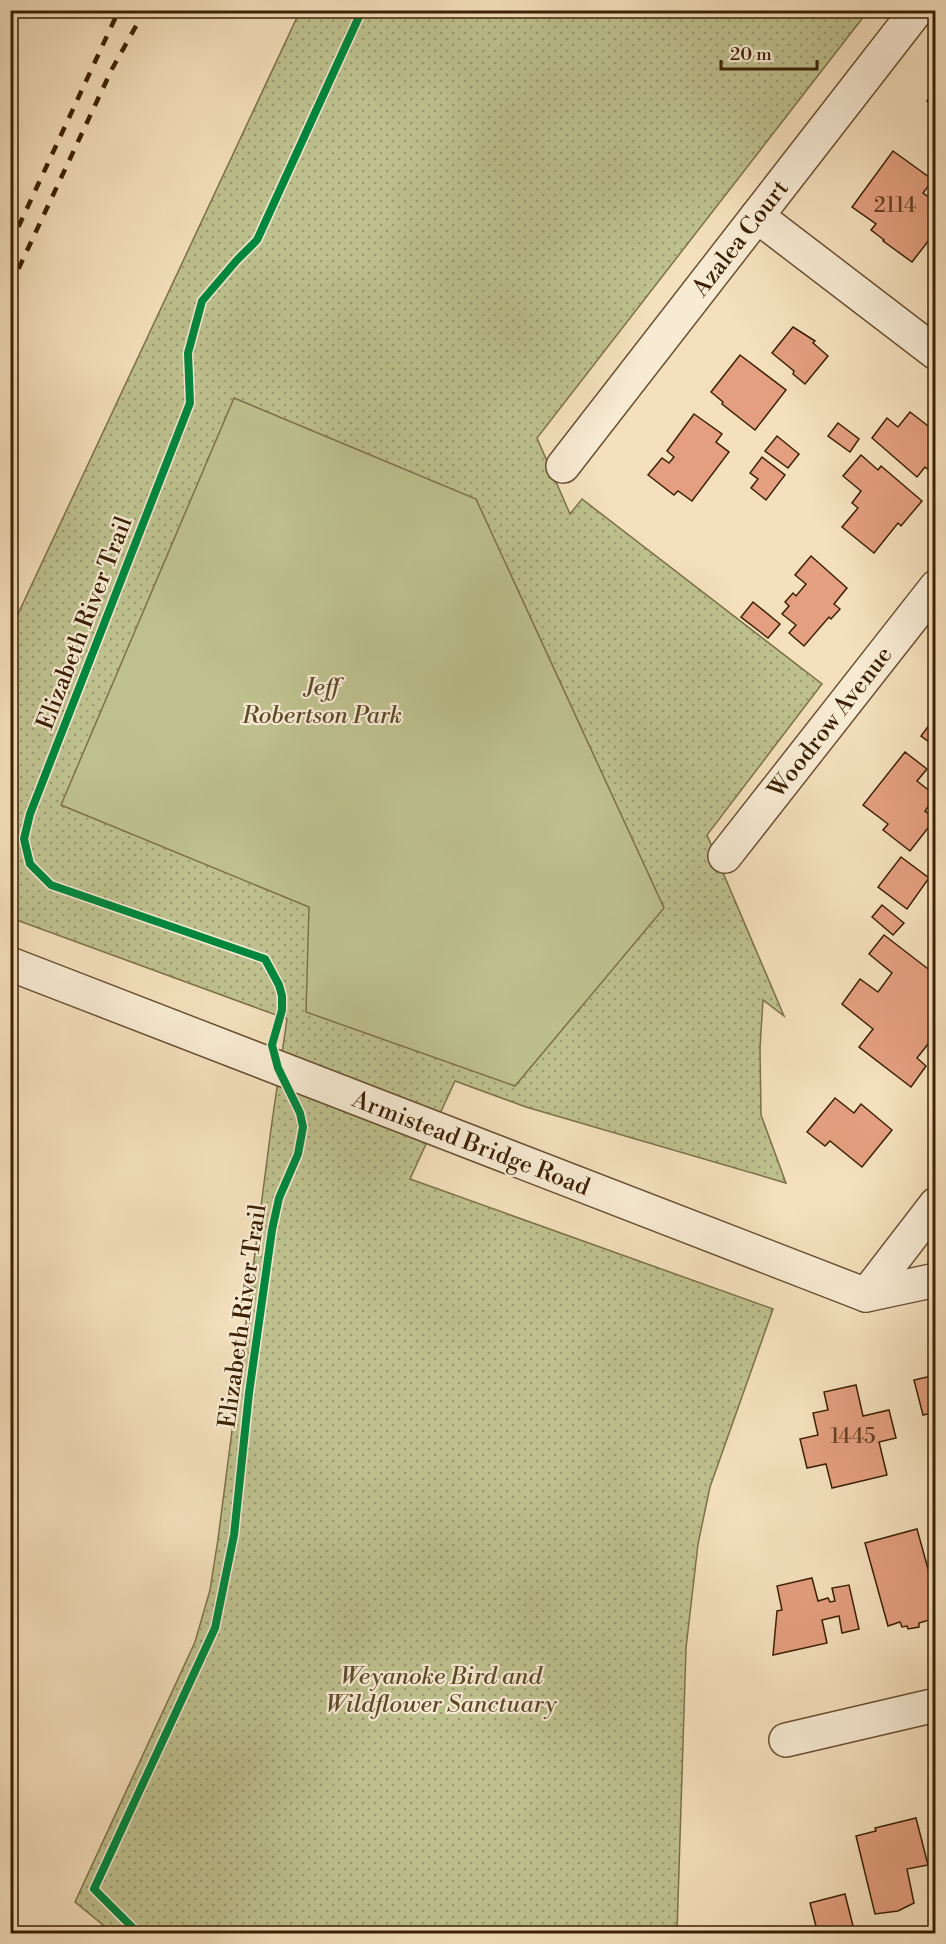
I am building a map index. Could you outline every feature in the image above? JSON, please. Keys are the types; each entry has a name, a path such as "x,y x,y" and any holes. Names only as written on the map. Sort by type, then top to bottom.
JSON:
{"street":[{"name":"Azalea Court","path":"563,466 917,10"},
{"path":"757,216 936,353"},
{"name":"Woodrow Avenue","path":"725,856 936,587"},
{"name":"Armistead Bridge Road","path":"10,964 866,1296"},
{"path":"866,1296 936,1204"},
{"path":"866,1296 936,1280"},
{"path":"786,1740 936,1705"}],"green space":[{"name":"Jeff Robertson Park","path":"300,11 868,11 537,438 570,514 582,499 822,684 707,835 784,1016 763,1000 760,1048 761,1115 786,1183 526,1107 455,1081 410,1179 773,1309 710,1487 698,1544 686,1648 677,1933 113,1933 75,1902 195,1642 210,1590 287,1019 11,918 11,629"},
{"path":"234,398 476,499 664,908 515,1086 306,1012 309,907 61,805"}],"building":[{"path":"936,89 936,107 927,101"},
{"path":"893,151 933,180 923,193 936,202 936,231 912,262 871,230 876,224 852,207"},
{"path":"793,327 815,341 813,343 828,356 805,384 793,374 794,371 772,353"},
{"path":"740,355 786,390 755,430 722,404 723,402 711,392"},
{"path":"910,412 936,432 935,475 925,467 917,477 872,438 887,418 898,427"},
{"path":"694,414 722,434 716,442 729,452 692,501 678,491 674,495 648,475 662,458 669,463 674,457 667,451"},
{"path":"838,423 859,439 850,452 828,436"},
{"path":"777,436 799,454 788,468 765,451"},
{"path":"861,455 878,470 881,466 922,501 901,526 898,523 874,553 842,527 858,508 852,503 861,491 843,476"},
{"path":"762,457 785,475 766,500 751,488 758,479 750,473"},
{"path":"811,556 847,588 834,604 840,609 831,619 829,617 804,646 789,633 796,625 782,614 789,606 785,602 793,593 796,596 806,584 795,575"},
{"path":"753,602 780,624 768,638 741,617"},
{"path":"936,716 936,747 921,736"},
{"path":"905,752 927,769 917,781 936,796 925,811 935,819 910,851 883,830 888,824 863,805"},
{"path":"901,857 929,878 907,909 878,887"},
{"path":"882,905 904,923 893,935 872,917"},
{"path":"884,935 936,975 936,1034 917,1058 926,1066 911,1087 859,1047 873,1029 842,1004 860,979 878,992 892,973 869,954"},
{"path":"835,1098 854,1113 861,1104 892,1130 862,1167 830,1141 825,1146 807,1132"},
{"path":"936,1375 936,1412 923,1415 914,1380"},
{"path":"856,1385 863,1416 889,1410 896,1438 879,1442 887,1475 832,1488 826,1464 807,1468 800,1439 818,1435 813,1413 828,1410 824,1392"},
{"path":"917,1529 936,1598 936,1618 919,1623 919,1627 908,1629 907,1626 902,1627 900,1622 888,1626 865,1543"},
{"path":"812,1578 818,1601 828,1598 830,1602 835,1601 832,1588 849,1585 859,1629 842,1633 839,1616 822,1620 827,1643 773,1655 777,1611 782,1610 777,1586"},
{"path":"916,1818 928,1865 907,1869 914,1903 898,1911 875,1914 856,1836 876,1831 875,1828"},
{"path":"845,1894 855,1934 818,1934 810,1903"}],"railway":[{"path":"10,245 119,10"},
{"path":"10,287 112,69 145,10"}],"cycle path":[{"name":"Elizabeth River Trail","path":"139,1934 94,1889 215,1628 234,1535 249,1393 272,1230 279,1198 298,1154 303,1127 300,1113 278,1068 272,1045 282,1010 282,996 279,985 265,959 51,885 30,864 24,839 30,814 190,403 188,353 202,301 257,240 362,10"}],"park label":[{"name":"Weyanoke Bird and Wildflower Sanctuary","path":"441,1690"}]}
